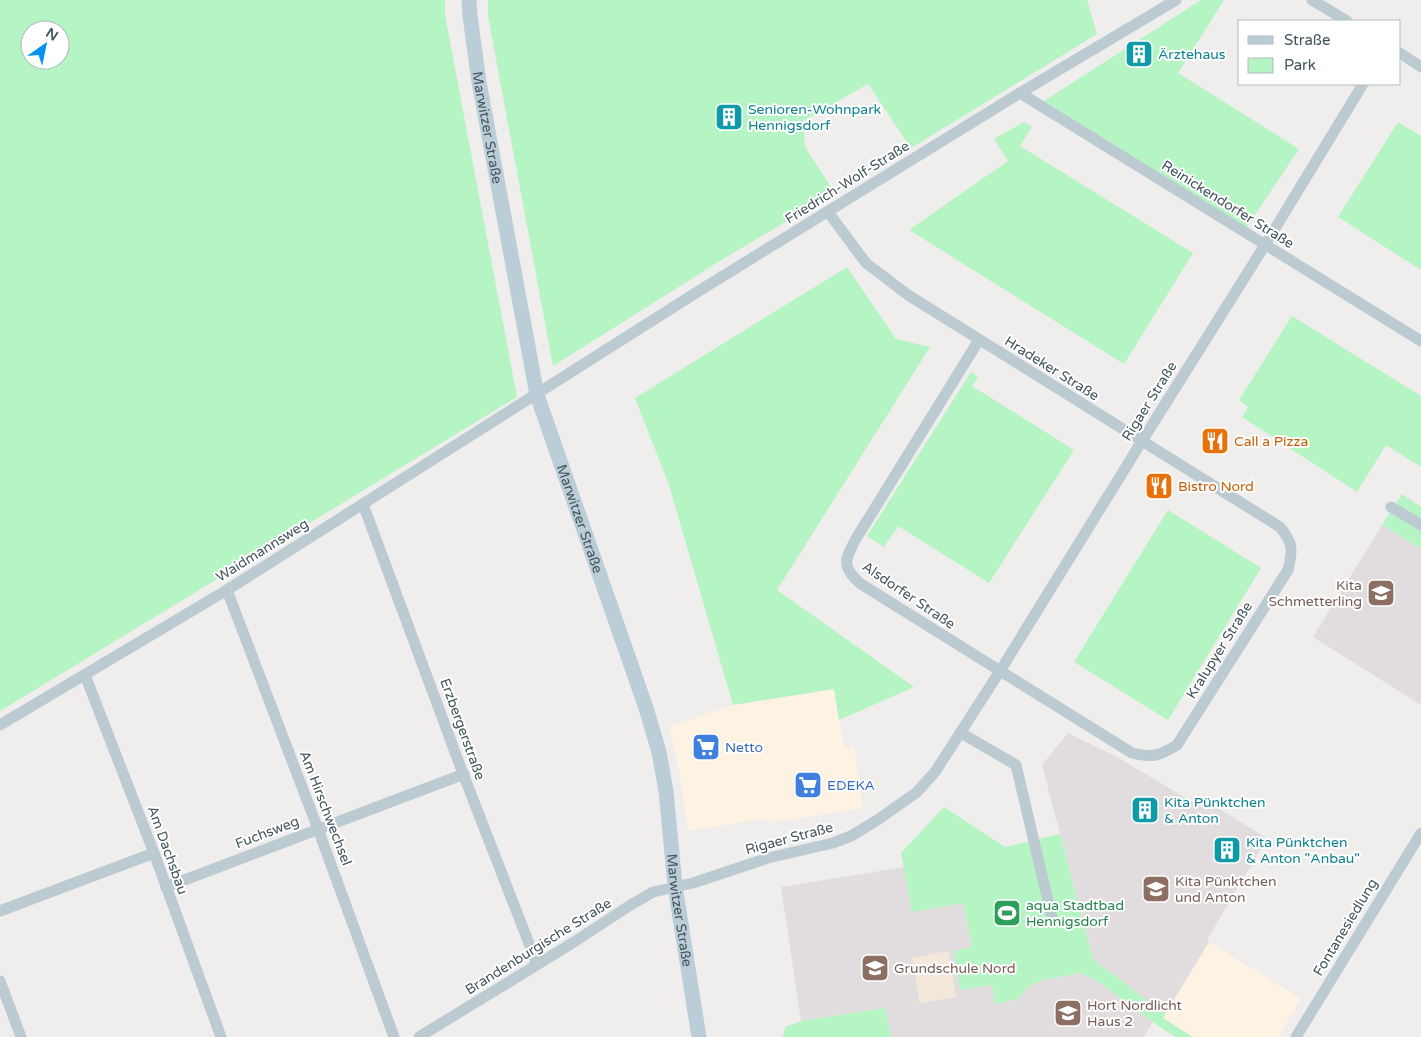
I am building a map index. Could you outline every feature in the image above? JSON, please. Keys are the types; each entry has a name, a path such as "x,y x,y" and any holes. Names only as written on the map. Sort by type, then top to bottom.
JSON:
{"main road":[{"name":"Marwitzer Straße","path":"469,0 479,82 537,395 646,708 659,752 666,791 675,886 699,1037"}],"street":[{"name":"Friedrich-Wolf-Straße","path":"537,395 702,290 1020,93 1176,0"},
{"path":"1312,0 1345,20"},
{"path":"1401,54 1421,67"},
{"name":"Rigaer Straße","path":"675,886 693,883 768,858 833,843 852,836 917,792 935,772 1000,671 1362,85"},
{"name":"Reinickendorfer Straße","path":"1020,93 1421,341"},
{"name":"Hradeker Straße","path":"828,212 866,263 908,296 1280,527"},
{"name":"Alsdorfer Straße","path":"979,340 857,537 847,556 845,565 851,576 861,584 1132,753"},
{"name":"Waidmannsweg","path":"0,725 227,590 537,395"},
{"name":"Erzbergerstraße","path":"363,504 537,964"},
{"path":"1391,507 1421,525"},
{"name":"Kralupyer Straße","path":"1132,753 1146,757 1162,754 1177,746 1288,570 1292,556 1290,540 1280,527"},
{"name":"Am Hirschwechsel","path":"227,590 318,828 394,1037"},
{"name":"Am Dachsbau","path":"85,675 154,852 222,1037"},
{"path":"961,733 1016,765 1052,922"},
{"name":"Fuchsweg","path":"166,888 318,828 464,774"},
{"name":"Fontanesiedlung","path":"1296,1037 1421,833"},
{"path":"0,911 154,852"},
{"name":"Brandenburgische Straße","path":"419,1037 629,906 653,892 675,886"},
{"path":"0,981 21,1037"}],"shaded area":[{"name":"Kita Schmetterling","path":"1382,525 1421,549 1421,705 1313,637"},
{"path":"834,689 844,748 854,747 863,808 769,823 768,818 688,831 681,781 670,727 733,705"},
{"name":"Kita Pünktchen und Anton","path":"1068,733 1117,757 1206,810 1211,804 1267,838 1207,940 1209,942 1165,1014 1093,959 1042,765"},
{"name":"Grundschule Nord","path":"905,867 912,911 963,903 972,947 992,985 995,1004 1018,999 1029,986 1042,980 1081,973 1099,982 1153,1022 1144,1037 891,1037 885,1008 801,1021 781,887"},
{"path":"1209,942 1301,999 1278,1037 1193,1037 1163,1018"}],"green space":[{"path":"0,0 445,0 445,15 517,397 0,711"},
{"path":"488,0 1087,0 1097,34 911,148 868,84 803,121 805,147 835,193 723,259 553,366 488,16"},
{"path":"1201,0 1224,0 1178,73 1299,149 1246,228 1044,101"},
{"path":"1024,122 1032,127 1020,146 1193,253 1124,364 909,230 1008,161 994,139"},
{"path":"1398,122 1421,136 1421,270 1338,217"},
{"path":"847,267 896,339 930,347 777,590 914,687 839,720 834,689 733,705 669,485 635,398"},
{"path":"1292,316 1421,396 1421,467 1386,445 1357,492 1242,417 1248,407 1239,400"},
{"path":"971,372 978,377 972,386 1074,450 989,583 898,526 884,547 867,536"},
{"path":"1402,494 1421,507 1421,549 1382,525"},
{"path":"1168,510 1261,568 1168,720 1074,662"},
{"path":"944,807 1005,847 1060,834 1093,959 1165,1014 1163,1018 1193,1037 1175,1037 1099,982 1081,973 1042,980 1029,986 1018,999 995,1004 992,985 960,990 954,951 972,947 963,903 912,912 901,853"},
{"path":"885,1008 891,1037 783,1037 785,1027 801,1021"}],"sand":[{"path":"948,951 956,997 920,1003 912,958"}],"place":[{"name":"Ärztehaus","path":"1139,54"},
{"name":"Senioren-Wohnpark Hennigsdorf","path":"729,117"},
{"name":"Call a Pizza","path":"1215,441"},
{"name":"Bistro Nord","path":"1159,486"},
{"name":"Kita Schmetterling","path":"1381,593"},
{"name":"Netto","path":"706,747"},
{"name":"EDEKA","path":"808,785"},
{"name":"Kita Pünktchen & Anton","path":"1145,810"},
{"name":"Kita Pünktchen & Anton \"Anbau\"","path":"1227,850"},
{"name":"Kita Pünktchen und Anton","path":"1156,889"},
{"name":"aqua Stadtbad Hennigsdorf","path":"1007,913"},
{"name":"Grundschule Nord","path":"875,968"},
{"name":"Hort Nordlicht Haus 2","path":"1068,1013"}]}
